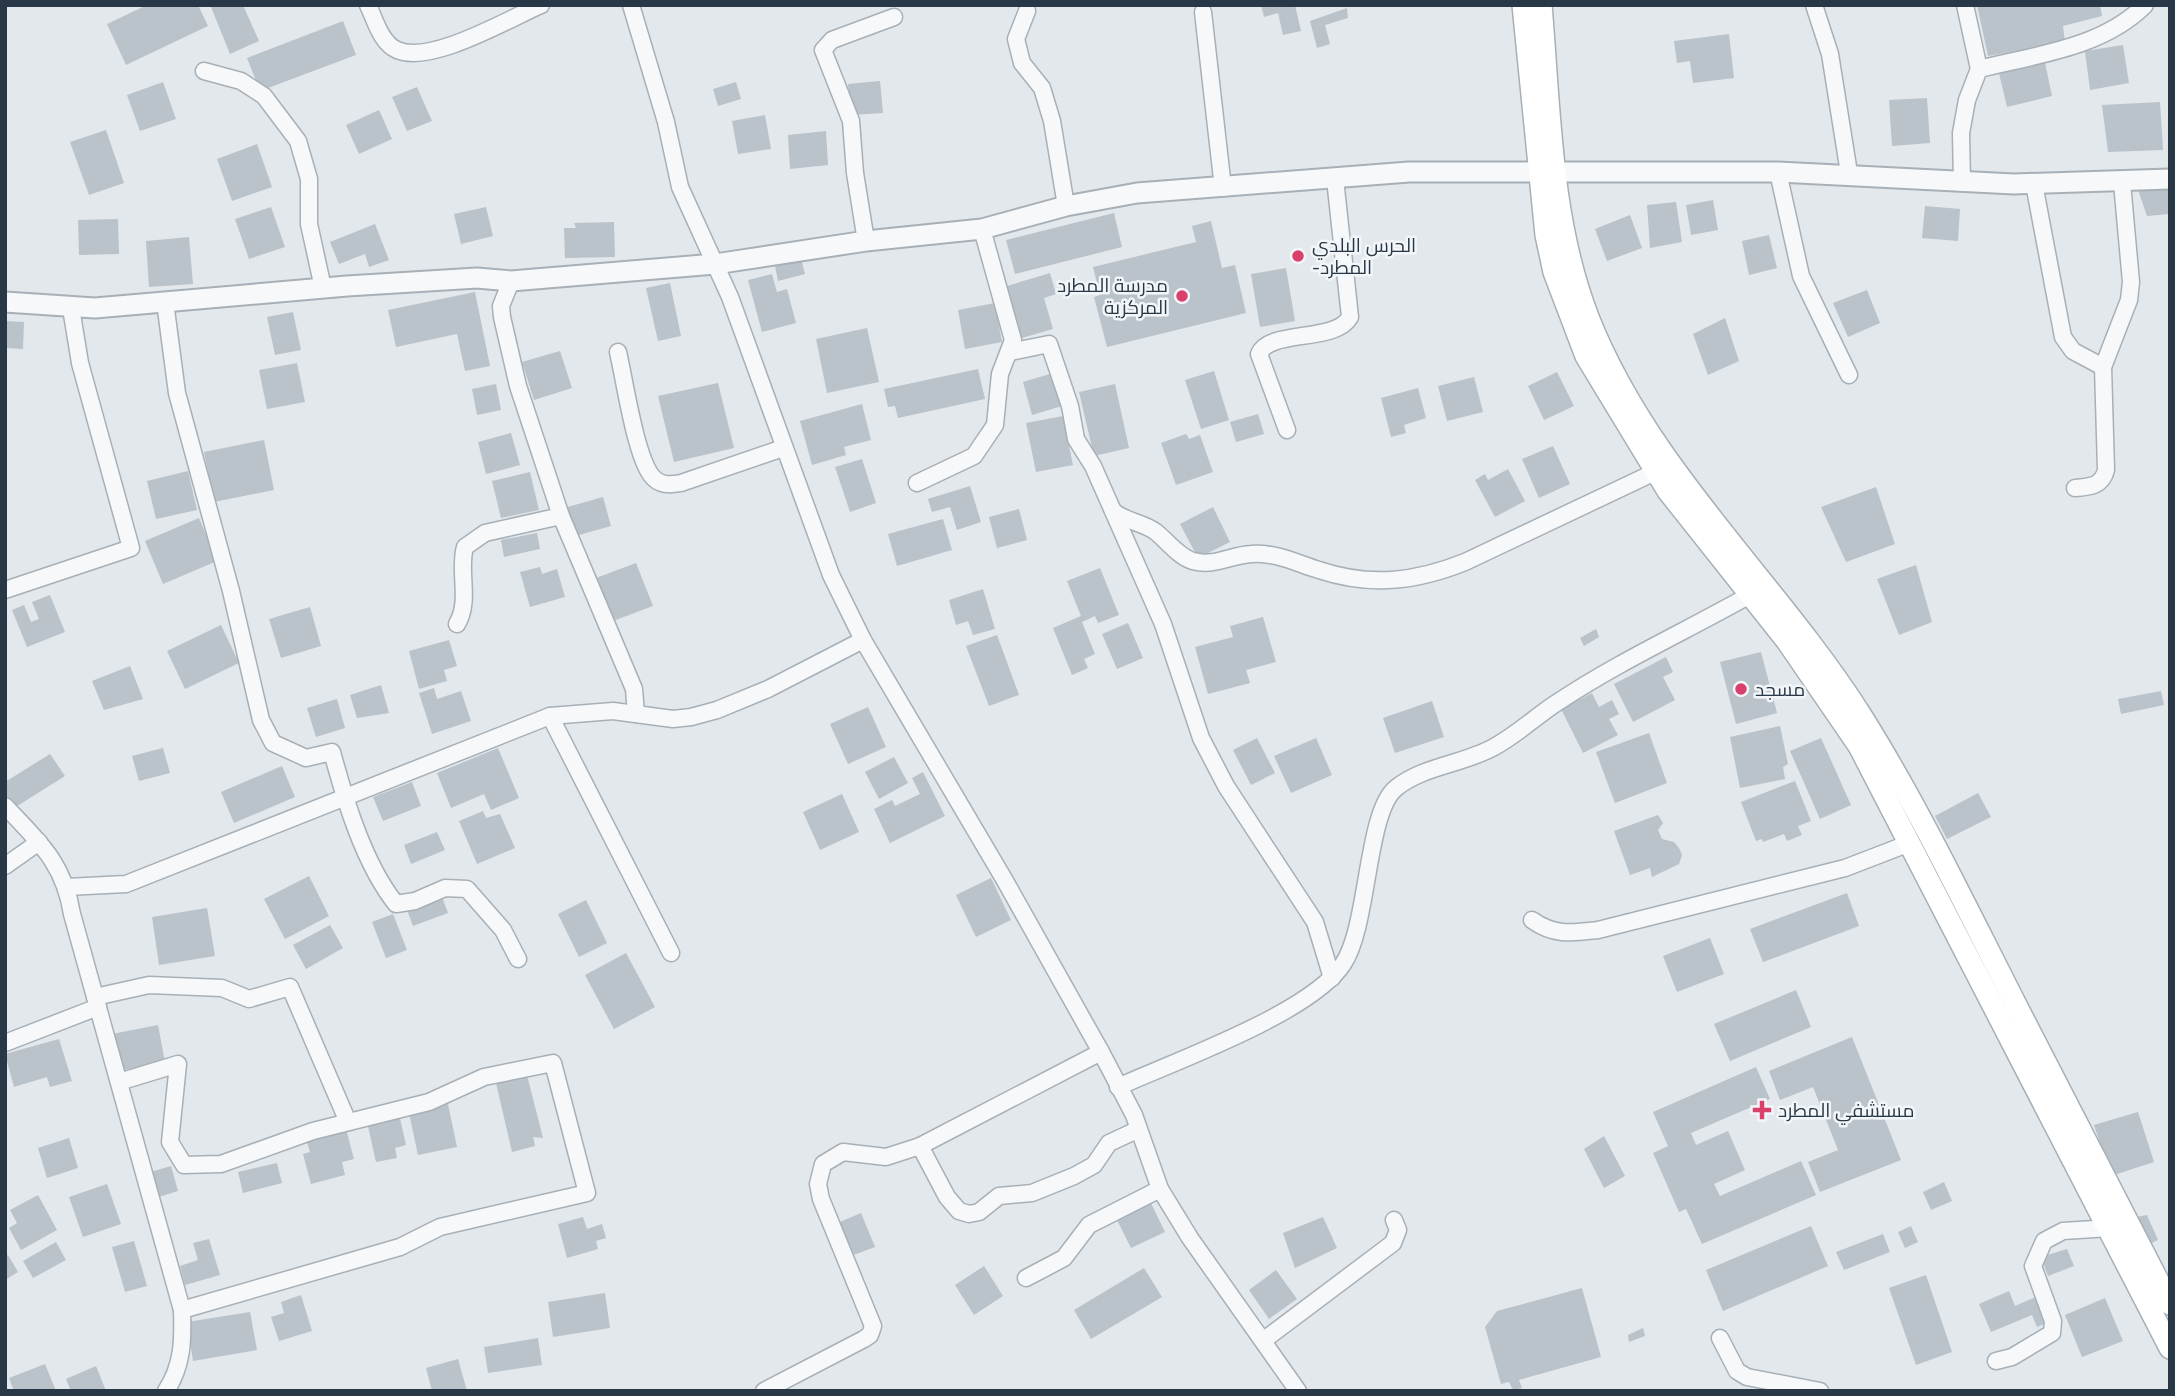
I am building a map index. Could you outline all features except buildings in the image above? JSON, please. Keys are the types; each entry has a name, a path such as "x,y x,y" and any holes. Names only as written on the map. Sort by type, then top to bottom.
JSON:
{"main road":[{"path":"1523,5 1547,171 1588,317 1614,372 1643,422 1705,512 1833,675 1863,718 2170,1348"},
{"path":"1541,5 1554,272 1586,356 1655,472 1748,596 1787,641 1837,710 2170,1304"}],"street":[{"path":"368,5 389,45 397,50 419,54 445,47 541,5"},
{"path":"631,5 666,122 680,187 730,297 831,575 863,640 1004,879 1101,1052 1134,1115 1137,1130 1160,1189 1190,1238 1264,1340 1295,1390"},
{"path":"1814,5 1830,54 1849,173"},
{"path":"1962,183 1962,125 1967,100 1979,69 1965,5"},
{"path":"1979,69 2082,43 2129,19 2145,5"},
{"path":"1027,11 1016,38 1022,63 1042,88 1052,121 1066,206"},
{"path":"1203,12 1223,188"},
{"path":"866,241 855,173 851,121 823,50 832,40 894,18"},
{"path":"204,71 241,81 264,96 298,141 309,179 309,223 323,288"},
{"path":"5,302 71,308 477,278 511,281 715,264 866,241 982,229 1066,206 1138,193 1409,172 1849,173 1962,183 2034,184 2122,183 2170,179"},
{"path":"1778,172 1801,276 1849,375"},
{"path":"1287,430 1259,354 1268,344 1338,329 1350,317 1335,179"},
{"path":"2076,488 2092,487 2105,477 2103,367 2129,300 2131,282 2122,183"},
{"path":"2034,184 2063,337 2073,351 2103,367"},
{"path":"917,483 974,456 995,425 1000,374 1013,340 982,229"},
{"path":"511,281 504,295 502,317 519,386 561,516 628,675 636,700 636,713"},
{"path":"165,302 177,393 231,591 261,720 273,743 306,758 332,752 344,797 383,888 396,904 415,901 445,888 467,889 503,930 518,960"},
{"path":"5,590 131,548 80,363 71,308"},
{"path":"1010,352 1049,344 1070,406 1076,439 1093,467 1163,624 1200,738 1226,786 1315,922 1332,978"},
{"path":"618,352 641,451 650,474 658,482 668,485 681,483 783,448"},
{"path":"1113,511 1129,523 1156,532 1191,561 1223,561 1250,554 1267,555 1282,557 1321,571 1383,583 1445,570 1465,562 1655,472"},
{"path":"457,624 463,608 461,560 465,547 485,533 561,516"},
{"path":"1118,1087 1278,1014 1318,992 1332,978 1353,946 1382,809 1396,788 1489,750 1517,735 1558,702 1748,596"},
{"path":"68,887 126,884 550,716 586,711 636,713 673,719 718,710 768,689 863,640"},
{"path":"550,716 671,953"},
{"path":"5,806 52,857 68,887 96,1002 182,1310 183,1340 177,1374 166,1391"},
{"path":"5,866 39,842"},
{"path":"1532,920 1547,931 1567,933 1598,930 1846,868 1910,843"},
{"path":"5,1043 96,1002 149,985 222,988 249,999 290,987 348,1122"},
{"path":"764,1391 864,1339 870,1335 873,1326 821,1199 818,1184 823,1164 843,1152 886,1157 920,1146 1101,1052"},
{"path":"119,1082 178,1064 170,1142 184,1165 221,1164 313,1131 429,1102 484,1077 553,1063 586,1193 440,1227 400,1247 182,1310"},
{"path":"920,1146 947,1197 959,1211 969,1214 979,1212 999,1196 1032,1193 1074,1176 1094,1165 1109,1143 1137,1130"},
{"path":"1026,1278 1064,1258 1089,1225 1160,1189"},
{"path":"1264,1340 1393,1243 1398,1230 1394,1220"},
{"path":"1996,1362 2012,1357 2052,1333 2053,1321 2033,1266 2044,1241 2063,1231 2110,1228"},
{"path":"1720,1338 1737,1371 1747,1377 1820,1391"}],"place":[{"name":"الحرس البلدي -المطرد","path":"1298,256"},
{"name":"مدرسة المطرد المركزية","path":"1182,296"},
{"name":"مسجد","path":"1741,689"},
{"name":"مستشفي المطرد","path":"1762,1110"}]}
